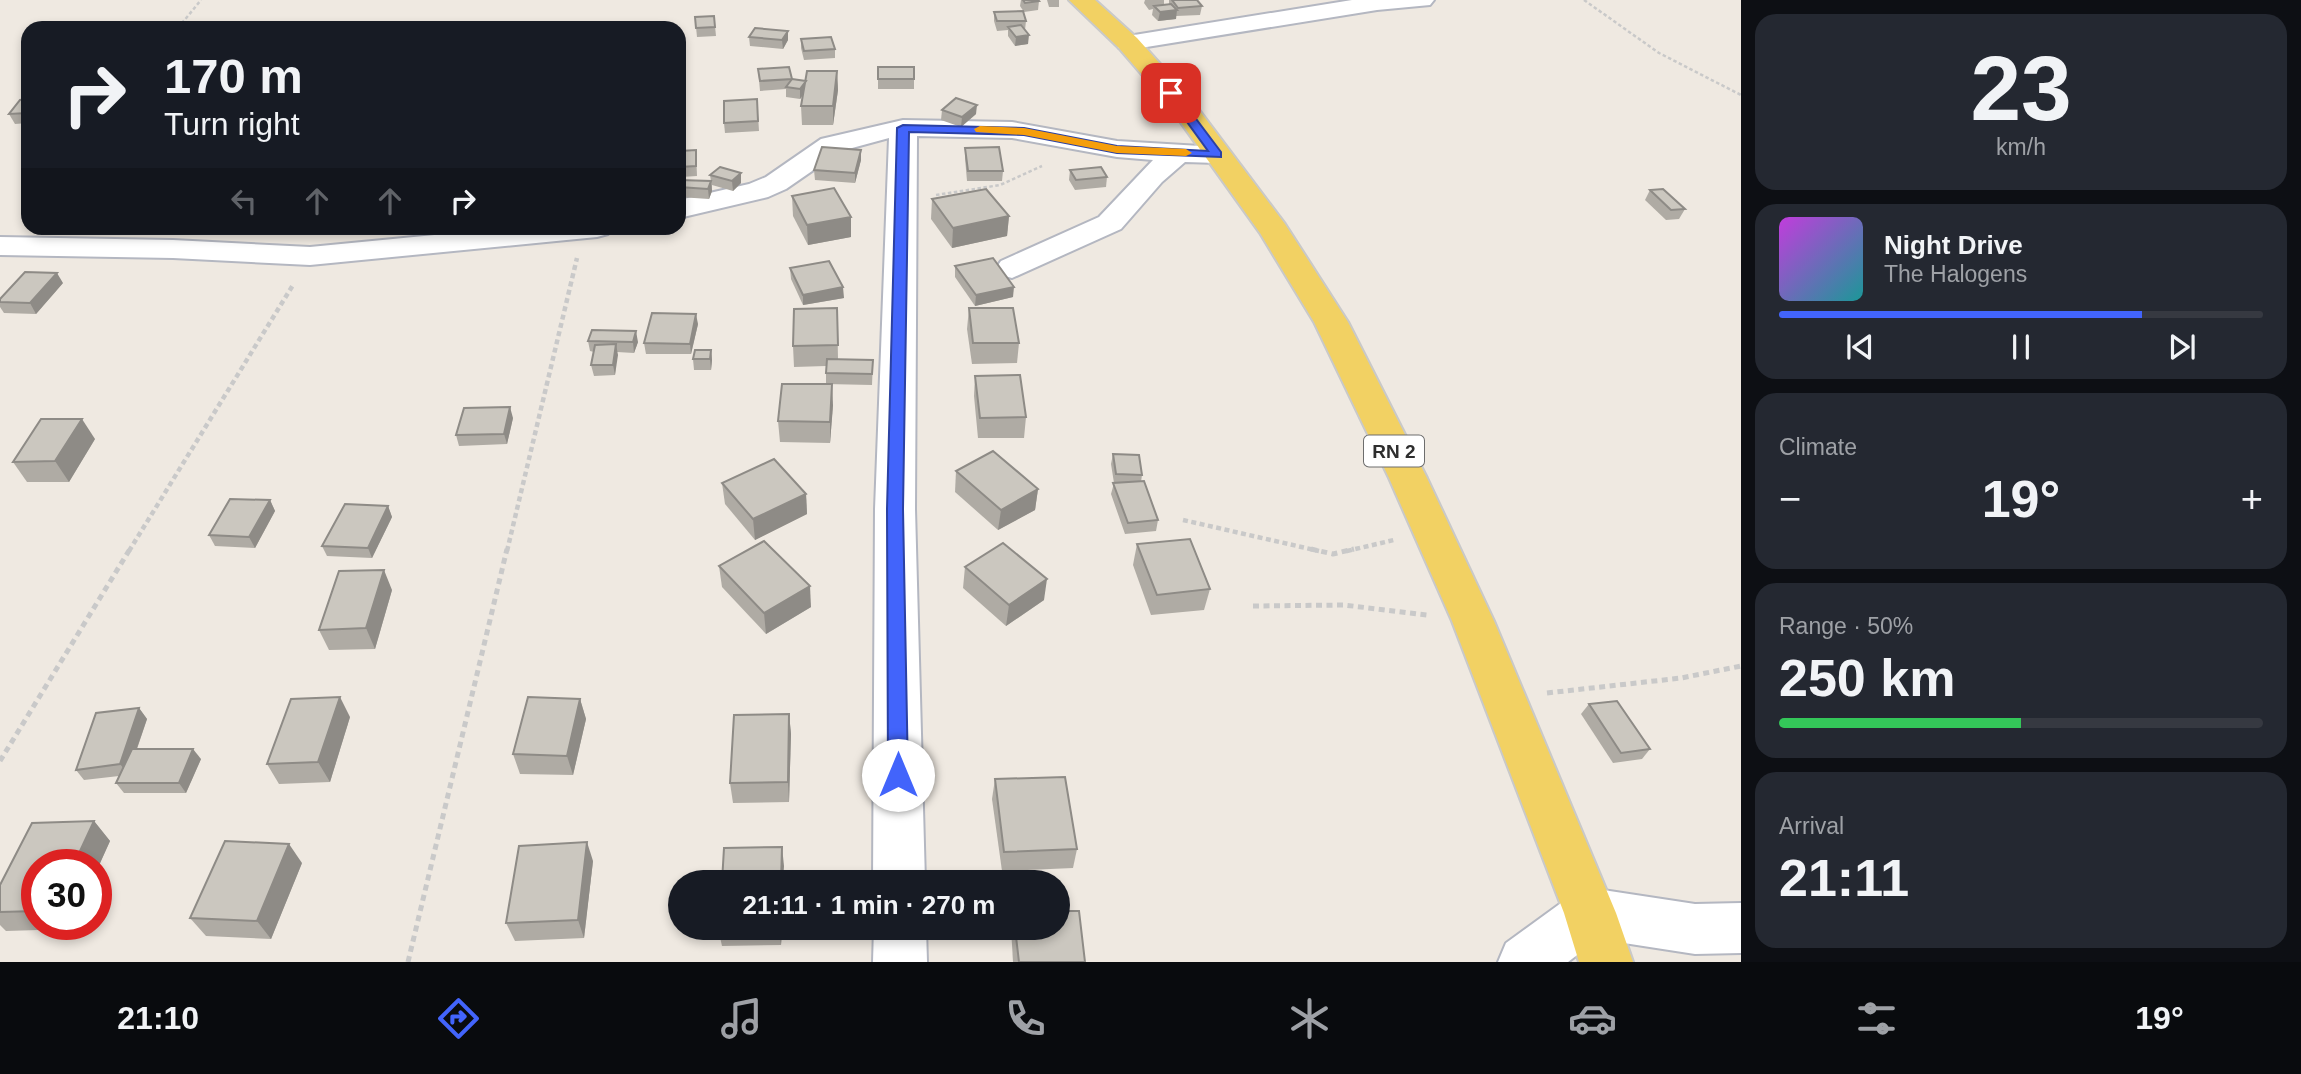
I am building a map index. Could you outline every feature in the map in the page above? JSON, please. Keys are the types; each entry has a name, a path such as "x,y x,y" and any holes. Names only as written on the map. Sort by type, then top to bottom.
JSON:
{"main road":[{"name":"RN 2","path":"1081,0 1128,43 1178,100 1273,231 1331,322 1473,621 1590,913 1606,962"}],"street":[{"path":"1235,26 1286,0"},
{"path":"1128,43 1377,3 1423,0"},
{"path":"686,207 758,191 776,183 831,145 903,128 1024,131 1117,149 1217,155"},
{"path":"900,870 895,509 903,128"},
{"path":"1012,268 1110,223 1152,176 1179,152"},
{"path":"0,246 173,249 310,256 529,235"},
{"path":"1525,962 1590,913 1695,929 1741,928"},
{"path":"900,940 900,962"}],"path":[{"path":"184,21 201,0"},
{"path":"1584,0 1659,53 1741,95"},
{"path":"903,201 1000,185 1046,164"},
{"path":"408,962 590,235"},
{"path":"0,761 310,256"},
{"path":"1183,520 1333,554 1432,531"},
{"path":"1253,606 1343,605 1473,621"},
{"path":"1504,698 1681,678 1741,666"}],"building":[{"path":"1172,0 1197,0 1202,6 1178,8"},
{"path":"1171,4 1177,10 1160,12 1154,6"},
{"path":"1023,11 1026,21 997,21 994,12"},
{"path":"714,16 715,27 696,28 695,17"},
{"path":"1021,25 1029,35 1016,37 1008,27"},
{"path":"755,28 788,31 782,40 749,37"},
{"path":"831,37 835,49 804,51 801,39"},
{"path":"789,67 792,79 760,81 758,69"},
{"path":"878,67 914,67 914,79 878,79"},
{"path":"807,71 837,71 833,106 801,106"},
{"path":"792,79 806,81 800,89 786,87"},
{"path":"956,98 977,105 962,117 942,110"},
{"path":"757,99 758,121 724,123 724,101"},
{"path":"20,100 21,113 9,114"},
{"path":"822,147 861,150 855,173 814,170"},
{"path":"999,147 1003,171 968,171 965,148"},
{"path":"696,150 696,166 686,167 686,151"},
{"path":"720,167 741,173 732,181 710,175"},
{"path":"1101,167 1107,177 1076,180 1070,170"},
{"path":"686,180 711,181 708,189 686,187"},
{"path":"834,188 851,217 807,225 792,196"},
{"path":"986,189 1009,216 953,228 932,199"},
{"path":"1663,189 1685,209 1671,210 1650,190"},
{"path":"993,258 1014,287 976,295 955,266"},
{"path":"829,261 843,287 803,295 790,268"},
{"path":"25,272 57,273 30,303 0,302 0,299"},
{"path":"837,308 838,345 793,346 794,309"},
{"path":"969,308 1013,308 1019,343 973,343"},
{"path":"652,313 696,314 690,344 644,343"},
{"path":"592,330 636,331 633,342 588,341"},
{"path":"616,344 613,365 591,365 595,345"},
{"path":"695,350 711,350 710,359 693,359"},
{"path":"827,359 873,360 872,374 826,373"},
{"path":"1020,375 1026,417 980,418 975,376"},
{"path":"782,384 832,384 830,422 778,421"},
{"path":"510,407 504,434 456,435 464,408"},
{"path":"41,419 82,419 55,461 13,462"},
{"path":"993,451 1038,489 1001,510 956,471"},
{"path":"1113,454 1139,455 1142,475 1116,474"},
{"path":"774,459 806,494 753,519 722,483"},
{"path":"1144,481 1158,520 1128,523 1113,483"},
{"path":"230,499 270,500 249,537 209,535"},
{"path":"345,504 388,506 368,548 322,546"},
{"path":"1190,539 1210,589 1157,595 1137,544"},
{"path":"764,541 810,586 764,613 719,566"},
{"path":"1003,543 1047,579 1009,605 965,567"},
{"path":"384,570 366,628 319,630 339,571"},
{"path":"340,697 318,762 267,764 291,699"},
{"path":"528,697 580,699 567,756 513,754"},
{"path":"1617,701 1650,749 1621,753 1589,704"},
{"path":"139,708 120,764 76,770 96,713"},
{"path":"789,714 788,782 730,783 734,715"},
{"path":"132,749 193,749 179,783 116,783"},
{"path":"1065,777 1077,849 1004,852 995,779"},
{"path":"94,821 81,849 21,849 21,911 0,912 0,885 32,823"},
{"path":"225,841 289,844 257,921 190,918"},
{"path":"587,842 578,920 506,923 519,846"},
{"path":"782,847 781,870 723,870 724,848"},
{"path":"1070,911 1079,911 1085,962 1019,962 1016,940 1070,940"}],"slow traffic":[{"path":"980,129 1024,131 1117,149 1186,153"}],"route":[{"path":"898,775 895,509 903,128 1024,131 1117,149 1217,155 1171,93"}]}
